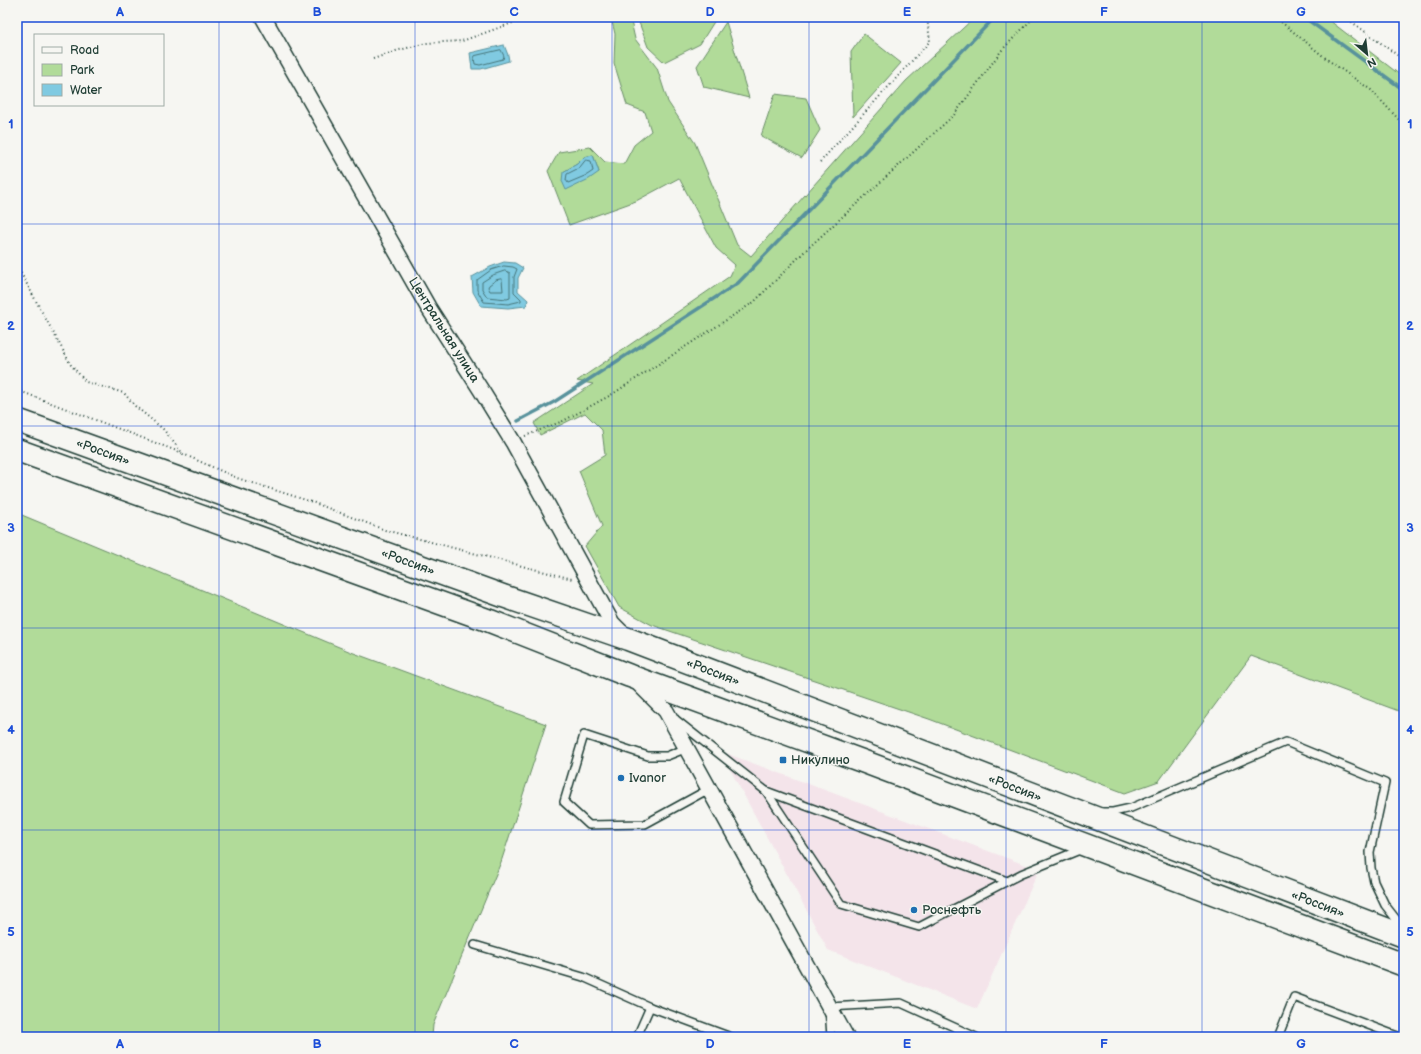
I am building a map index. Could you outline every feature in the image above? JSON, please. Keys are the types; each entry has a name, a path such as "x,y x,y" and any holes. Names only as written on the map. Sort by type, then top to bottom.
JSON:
{"highway":[{"name":"«Россия»","path":"17,420 628,639 1404,936"},
{"name":"«Россия»","path":"17,450 490,621 630,676 1404,965"}],"street":[{"name":"Центральная улица","path":"263,17 428,307 513,442 612,623 628,639"},
{"path":"630,676 666,711 846,1037"}],"lane":[{"path":"666,711 766,790 1007,881"},
{"path":"687,748 667,756 648,756 584,735 564,802 590,825 645,824 709,789"},
{"path":"1080,812 1113,812 1131,808 1286,742 1386,783 1370,852 1371,868 1374,882 1385,906 1404,926"},
{"path":"766,790 841,904 919,927 1021,874 1088,847"},
{"path":"475,945 583,977 650,1007 731,1037"},
{"path":"1278,1037 1294,997 1400,1037"},
{"path":"831,1037 829,1007 901,1004 976,1037"},
{"path":"638,1032 650,1007"}],"path":[{"path":"373,59 396,50 426,43 462,41 529,17"},
{"path":"820,162 930,41 928,17"},
{"path":"513,442 563,421 611,396 754,302 806,250 954,115 1002,50 1034,17"},
{"path":"1275,17 1328,60 1371,90 1404,125"},
{"path":"1345,17 1404,60"},
{"path":"17,266 71,365 86,382 124,393 135,406 163,430 183,454"},
{"path":"17,390 183,454 237,478 312,502 385,530 591,584"}],"shaded area":[{"name":"Роснефть","path":"720,751 1039,870 977,1009 828,950"}],"green space":[{"path":"611,17 630,17 635,39 657,68 668,102 695,143 737,245 751,256 906,81 975,17 1325,17 1404,78 1404,713 1251,656 1159,781 1125,793 929,719 652,625 619,607 585,546 602,526 579,471 605,455 602,430 585,413 540,435 534,423 593,384 577,381 730,276 735,265 716,248 679,178 636,201 569,225 548,171 559,152 590,147 605,162 624,164 634,145 651,131 645,112 627,105 614,63 615,34","holes":["593,155 599,172 563,172 577,164 584,157"]},
{"path":"637,17 717,17 700,44 664,62 648,47"},
{"path":"726,22 749,98 704,87 697,66"},
{"path":"864,34 901,63 853,117 851,52"},
{"path":"775,94 806,98 820,130 802,158 761,136"},
{"path":"17,513 351,652 546,724 501,862 433,1025 432,1037 17,1037"}],"water":[{"path":"504,45 509,61 481,69 472,69 470,53"},
{"path":"593,155 599,172 589,179 566,190 562,181 563,172 577,164 584,157"},
{"path":"504,262 515,263 523,268 518,278 518,291 528,300 526,306 508,308 481,306 473,292 472,277 490,267"}],"waterway":[{"path":"518,421 554,402 738,283 995,17"},
{"path":"1304,17 1404,90"}],"place":[{"name":"Никулино","path":"783,760"},
{"name":"Ivanor","path":"621,778"},
{"name":"Роснефть","path":"914,910"}]}
